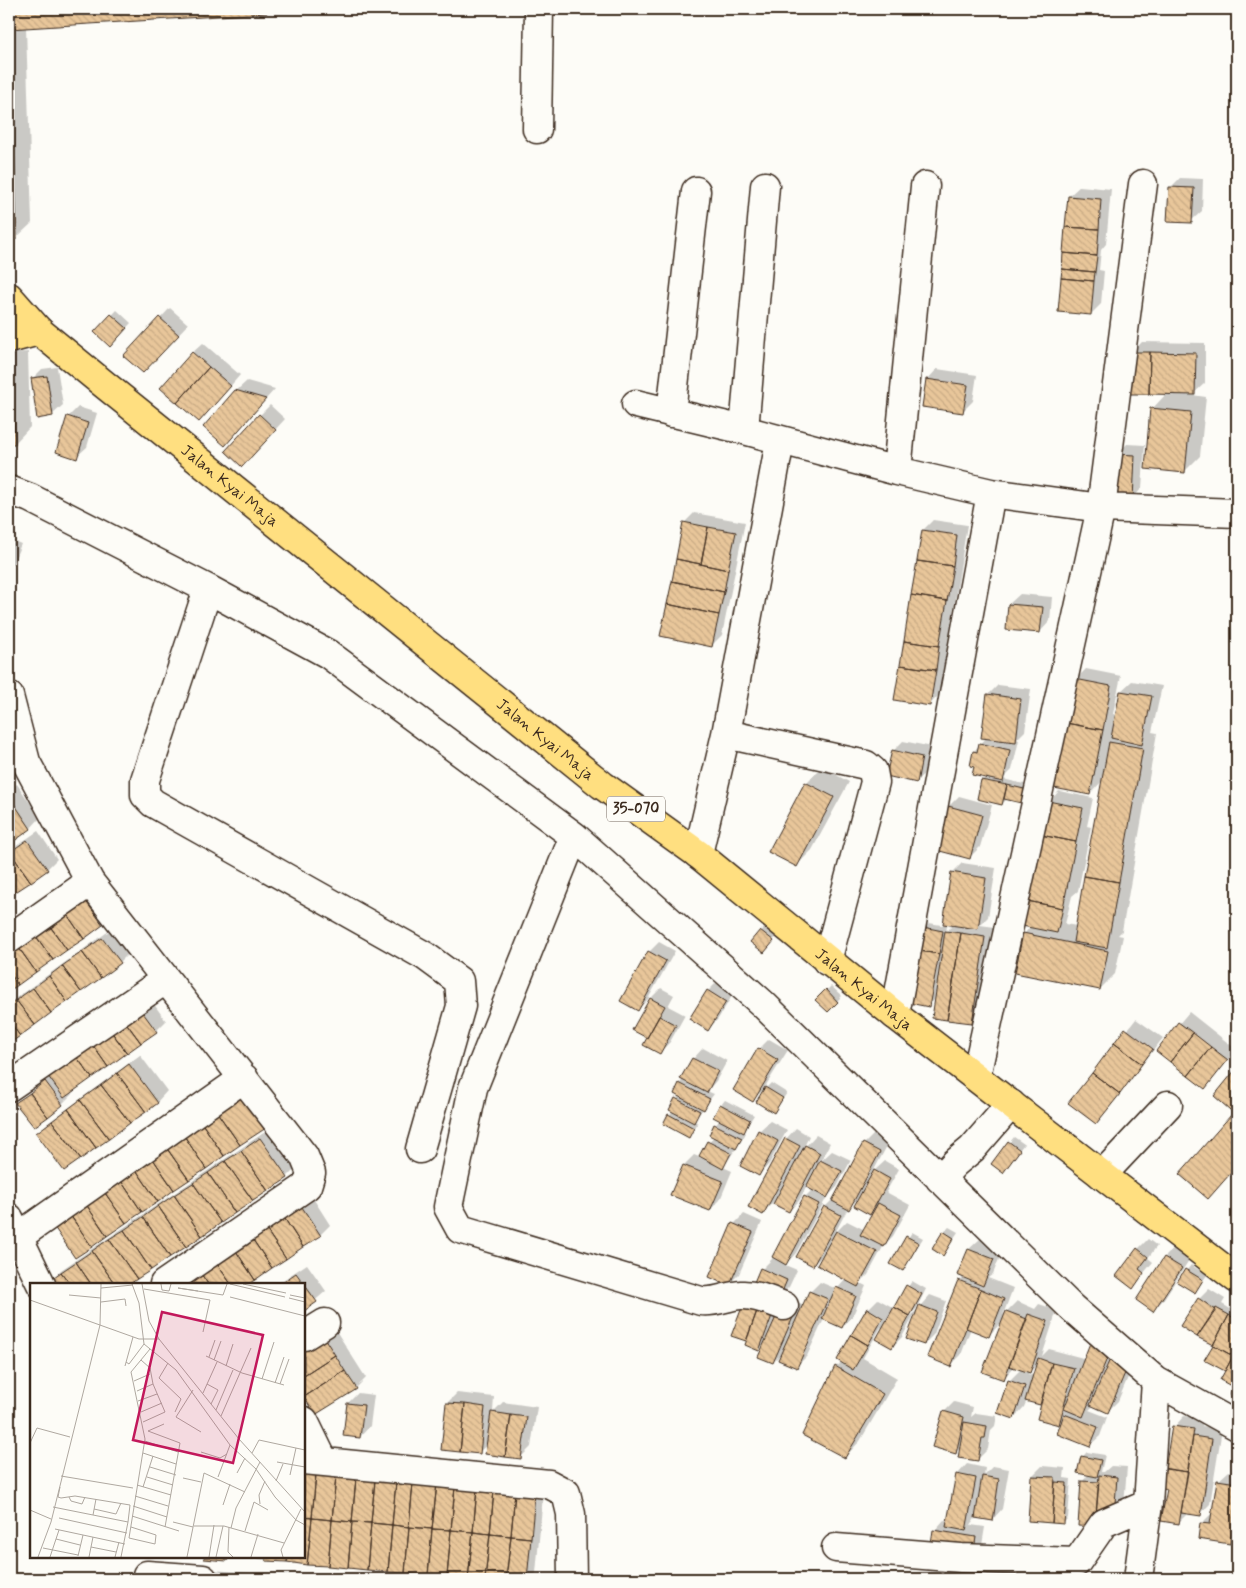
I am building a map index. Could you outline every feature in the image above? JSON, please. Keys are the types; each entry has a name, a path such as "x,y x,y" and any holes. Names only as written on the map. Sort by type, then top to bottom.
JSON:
{"main road":[{"name":"Jalan Kyai Maja","path":"9,297 39,331 594,778 698,854 895,1015 1237,1279"},
{"path":"9,339 39,331"}],"street":[{"path":"537,129 539,9"},
{"path":"976,1076 1101,508 1143,184"},
{"path":"744,430 765,186"},
{"path":"897,472 925,186"},
{"path":"671,413 696,191"},
{"path":"636,404 744,430 897,472 992,492 1101,508 1237,513"},
{"path":"698,854 726,734 780,441"},
{"path":"9,490 30,498 328,654 574,836 763,1004 956,1164 1072,1308 1156,1381 1237,1426"},
{"path":"895,1015 992,492"},
{"path":"208,590 146,780 145,794 153,803 425,956 459,981 461,1006 420,1149"},
{"path":"9,696 17,769 90,882 304,1156 311,1172 307,1186 165,1283"},
{"path":"726,734 866,765 873,771 875,782 827,961"},
{"path":"574,836 473,1088 448,1207 460,1229 692,1298 710,1302 741,1295 752,1295 784,1306"},
{"path":"9,939 90,882"},
{"path":"9,1087 166,980"},
{"path":"40,1283 13,1228 244,1078"},
{"path":"956,1164 1011,1104"},
{"path":"1102,1175 1168,1105"},
{"path":"1138,1579 1148,1504 1156,1381"},
{"path":"305,1424 314,1461 549,1484 566,1493 571,1514 572,1579"},
{"path":"836,1548 961,1558 1077,1562 1104,1523 1148,1504"},
{"path":"146,1570 203,1579"}],"building":[{"path":"9,9 267,9 267,13 9,29"},
{"path":"9,38 11,38 17,239 9,239"},
{"path":"1169,187 1194,188 1192,223 1167,222"},
{"path":"1068,196 1101,199 1099,229 1065,227"},
{"path":"1065,227 1099,229 1097,256 1063,253"},
{"path":"1063,253 1097,256 1095,272 1062,269"},
{"path":"1062,269 1095,272 1094,281 1061,278"},
{"path":"1061,278 1094,281 1091,315 1058,312"},
{"path":"111,314 127,328 110,347 94,332"},
{"path":"159,317 179,335 143,373 123,356"},
{"path":"192,352 209,367 177,403 160,388"},
{"path":"1131,352 1150,352 1149,394 1130,394"},
{"path":"1150,352 1196,353 1195,395 1149,394"},
{"path":"9,367 13,367 15,444 9,444"},
{"path":"209,367 231,386 199,422 177,403"},
{"path":"47,376 53,416 37,419 31,378"},
{"path":"926,379 968,385 963,413 922,407"},
{"path":"235,390 266,399 225,446 203,427"},
{"path":"1150,408 1191,412 1185,473 1145,469"},
{"path":"259,414 276,430 242,467 225,451"},
{"path":"67,416 88,423 77,459 56,452"},
{"path":"1115,454 1135,455 1133,500 1113,499"},
{"path":"683,522 708,527 701,564 676,559"},
{"path":"708,527 736,532 728,570 701,564"},
{"path":"922,530 957,535 953,566 917,561"},
{"path":"676,559 728,570 724,592 672,581"},
{"path":"917,561 953,566 947,601 911,595"},
{"path":"672,581 724,592 719,615 667,604"},
{"path":"911,595 947,601 939,646 904,641"},
{"path":"667,604 719,615 712,647 660,636"},
{"path":"1008,604 1043,607 1040,633 1006,630"},
{"path":"904,641 939,646 936,670 900,665"},
{"path":"900,665 936,670 930,706 894,700"},
{"path":"1075,679 1111,686 1103,730 1066,723"},
{"path":"1120,691 1152,696 1142,745 1111,738"},
{"path":"987,694 1021,699 1016,742 981,738"},
{"path":"1066,723 1103,730 1090,795 1054,788"},
{"path":"1109,742 1143,748 1119,882 1084,876"},
{"path":"979,743 1010,750 1003,782 972,775 974,767 970,766 973,751 977,752"},
{"path":"892,750 922,757 917,783 886,776"},
{"path":"981,780 1007,785 1002,805 977,799"},
{"path":"805,782 834,797 797,867 768,852"},
{"path":"1007,785 1037,792 1034,806 1004,799"},
{"path":"9,796 31,829 10,844 9,842"},
{"path":"1048,801 1083,808 1076,842 1041,835"},
{"path":"948,806 982,815 970,859 936,850"},
{"path":"1041,835 1076,842 1063,908 1027,901"},
{"path":"27,840 48,870 31,882 10,852"},
{"path":"10,852 31,882 11,895 9,892"},
{"path":"951,872 986,878 978,929 943,924"},
{"path":"1084,876 1119,882 1107,948 1073,942"},
{"path":"83,897 103,925 84,939 64,910"},
{"path":"1027,901 1063,908 1057,933 1022,926"},
{"path":"64,910 84,939 67,950 47,922"},
{"path":"47,922 67,950 53,960 33,932"},
{"path":"923,927 943,931 939,954 919,951"},
{"path":"760,930 774,941 764,953 750,942"},
{"path":"945,931 961,933 947,1020 932,1018"},
{"path":"33,932 53,960 36,972 16,944"},
{"path":"961,933 985,937 972,1023 947,1020"},
{"path":"1023,933 1108,951 1100,990 1015,973"},
{"path":"102,938 121,963 101,978 82,952"},
{"path":"16,944 36,972 18,985 9,972 9,949"},
{"path":"648,951 666,961 638,1011 620,1001"},
{"path":"919,951 939,954 929,1007 909,1003"},
{"path":"82,952 101,978 81,992 62,966"},
{"path":"62,966 81,992 67,1002 49,976"},
{"path":"9,972 18,985 9,991"},
{"path":"49,976 67,1002 51,1013 33,988"},
{"path":"33,988 51,1013 35,1025 16,1000"},
{"path":"826,989 838,1002 828,1012 815,1000"},
{"path":"707,990 726,1002 708,1031 689,1019"},
{"path":"650,998 665,1006 647,1038 632,1030"},
{"path":"16,1000 35,1025 20,1036 9,1021 9,1005"},
{"path":"138,1006 157,1032 141,1043 122,1017"},
{"path":"659,1016 676,1025 660,1054 643,1045"},
{"path":"122,1017 141,1043 127,1053 108,1027"},
{"path":"9,1021 20,1036 9,1044"},
{"path":"1178,1022 1193,1033 1170,1062 1156,1051"},
{"path":"108,1027 127,1053 108,1067 89,1040"},
{"path":"1125,1028 1153,1049 1142,1064 1114,1043"},
{"path":"1193,1033 1211,1047 1188,1076 1170,1062"},
{"path":"89,1040 108,1067 92,1078 73,1052"},
{"path":"1114,1043 1142,1064 1120,1094 1092,1073"},
{"path":"1211,1047 1228,1060 1205,1089 1188,1076"},
{"path":"758,1048 778,1060 753,1102 733,1090"},
{"path":"73,1052 92,1078 64,1098 45,1072"},
{"path":"692,1058 718,1071 707,1093 680,1079"},
{"path":"129,1064 158,1103 146,1112 117,1073"},
{"path":"1237,1070 1237,1116 1214,1096"},
{"path":"117,1073 146,1112 130,1123 101,1085"},
{"path":"1092,1073 1120,1094 1096,1124 1068,1103"},
{"path":"45,1081 63,1105 48,1117 30,1093"},
{"path":"679,1083 710,1099 704,1110 674,1094"},
{"path":"101,1085 130,1123 109,1139 80,1100"},
{"path":"765,1087 783,1098 774,1113 756,1102"},
{"path":"238,1088 266,1128 240,1145 212,1105"},
{"path":"30,1093 48,1117 34,1127 15,1103"},
{"path":"675,1098 700,1111 694,1123 669,1110"},
{"path":"80,1100 109,1139 96,1148 68,1109"},
{"path":"720,1104 750,1120 744,1133 713,1117"},
{"path":"212,1105 240,1145 224,1156 197,1116"},
{"path":"68,1109 96,1148 81,1159 52,1121"},
{"path":"668,1114 694,1128 689,1138 663,1124"},
{"path":"1232,1114 1237,1119 1237,1166 1208,1199 1179,1174"},
{"path":"197,1116 224,1156 206,1169 179,1128"},
{"path":"52,1121 81,1159 64,1171 36,1133"},
{"path":"714,1124 742,1138 736,1149 709,1135"},
{"path":"179,1128 206,1169 189,1180 161,1140"},
{"path":"758,1130 778,1141 759,1176 740,1166"},
{"path":"260,1138 288,1178 268,1191 241,1151"},
{"path":"785,1138 800,1146 763,1215 748,1207"},
{"path":"161,1140 189,1180 174,1190 147,1150"},
{"path":"707,1141 731,1153 723,1169 699,1156"},
{"path":"1008,1141 1020,1150 1003,1173 991,1164"},
{"path":"863,1143 880,1152 849,1210 832,1201"},
{"path":"805,1145 820,1153 789,1212 773,1204"},
{"path":"147,1150 174,1190 158,1202 130,1161"},
{"path":"241,1151 268,1191 253,1201 225,1161"},
{"path":"820,1160 842,1171 827,1198 806,1187"},
{"path":"130,1161 158,1202 142,1212 115,1172"},
{"path":"225,1161 253,1201 235,1213 208,1173"},
{"path":"683,1165 723,1181 710,1211 670,1195"},
{"path":"874,1170 890,1179 870,1215 854,1206"},
{"path":"115,1172 142,1212 126,1223 98,1183"},
{"path":"208,1173 235,1213 221,1223 193,1183"},
{"path":"98,1183 126,1223 107,1236 80,1195"},
{"path":"193,1183 221,1223 202,1236 174,1195"},
{"path":"80,1195 107,1236 92,1247 64,1206"},
{"path":"174,1195 202,1236 186,1247 158,1206"},
{"path":"804,1196 819,1204 786,1265 772,1257"},
{"path":"878,1203 901,1215 884,1247 860,1235"},
{"path":"300,1204 321,1236 303,1247 283,1216"},
{"path":"64,1206 92,1247 75,1258 48,1218"},
{"path":"158,1206 186,1247 170,1257 143,1217"},
{"path":"824,1206 841,1215 813,1266 796,1257"},
{"path":"283,1216 303,1247 286,1259 265,1228"},
{"path":"143,1217 170,1257 151,1270 124,1230"},
{"path":"732,1223 753,1232 729,1286 709,1277"},
{"path":"265,1228 286,1259 272,1268 251,1237"},
{"path":"124,1230 151,1270 137,1279 109,1239"},
{"path":"836,1231 877,1252 858,1287 817,1265"},
{"path":"943,1231 954,1238 943,1256 932,1249"},
{"path":"906,1236 919,1243 903,1271 890,1264"},
{"path":"251,1237 272,1268 255,1280 234,1248"},
{"path":"109,1239 137,1279 131,1283 114,1283 92,1251"},
{"path":"234,1248 255,1280 250,1283 230,1283 215,1261"},
{"path":"1137,1248 1148,1257 1139,1269 1144,1273 1133,1289 1116,1276"},
{"path":"968,1249 994,1259 983,1286 957,1275"},
{"path":"92,1251 114,1283 90,1283 76,1262"},
{"path":"1164,1257 1182,1268 1153,1312 1136,1300"},
{"path":"215,1261 230,1283 207,1283 199,1271"},
{"path":"76,1262 90,1283 69,1283 61,1272"},
{"path":"760,1268 787,1280 779,1299 752,1287"},
{"path":"1185,1269 1203,1280 1195,1293 1177,1282"},
{"path":"199,1271 207,1283 188,1283"},
{"path":"61,1272 69,1283 52,1283 50,1280"},
{"path":"296,1273 303,1283 281,1283"},
{"path":"958,1280 981,1289 951,1367 927,1357"},
{"path":"305,1285 317,1302 305,1310"},
{"path":"906,1285 922,1294 910,1316 894,1307"},
{"path":"836,1287 856,1296 842,1328 822,1319"},
{"path":"981,1289 1004,1299 989,1337 966,1328"},
{"path":"809,1291 828,1299 797,1368 778,1360"},
{"path":"1198,1298 1216,1310 1197,1337 1180,1326"},
{"path":"744,1302 758,1308 746,1341 731,1336"},
{"path":"919,1305 937,1312 924,1345 906,1339"},
{"path":"894,1307 910,1316 892,1348 876,1339"},
{"path":"758,1308 773,1313 759,1351 745,1345"},
{"path":"780,1308 794,1315 773,1363 758,1357"},
{"path":"867,1308 883,1318 868,1345 851,1335"},
{"path":"1216,1308 1229,1315 1213,1345 1197,1337"},
{"path":"1006,1311 1027,1319 1004,1380 982,1372"},
{"path":"1028,1314 1048,1321 1030,1373 1009,1366"},
{"path":"1229,1315 1237,1320 1237,1349 1233,1356 1213,1345"},
{"path":"851,1335 868,1345 853,1370 837,1360"},
{"path":"323,1336 335,1355 305,1374 305,1347"},
{"path":"1090,1343 1110,1351 1083,1417 1064,1409"},
{"path":"1213,1345 1233,1356 1225,1371 1204,1360"},
{"path":"1237,1349 1237,1378 1233,1387 1220,1380"},
{"path":"335,1355 345,1371 305,1396 305,1374"},
{"path":"1038,1358 1052,1363 1040,1405 1025,1401"},
{"path":"1110,1359 1128,1366 1108,1413 1090,1405"},
{"path":"1052,1363 1074,1368 1059,1425 1037,1419"},
{"path":"835,1366 883,1394 845,1458 802,1435"},
{"path":"345,1371 357,1389 315,1415 305,1396"},
{"path":"1008,1380 1025,1386 1014,1419 997,1413"},
{"path":"1237,1380 1237,1398 1230,1394"},
{"path":"347,1403 364,1405 360,1438 343,1436"},
{"path":"446,1403 465,1404 460,1452 441,1450"},
{"path":"465,1404 485,1407 480,1454 460,1452"},
{"path":"943,1411 964,1417 956,1454 932,1447"},
{"path":"491,1412 511,1415 505,1457 485,1454"},
{"path":"1064,1414 1098,1427 1090,1447 1057,1434"},
{"path":"511,1415 527,1417 521,1459 505,1457"},
{"path":"964,1422 987,1426 985,1438 982,1438 978,1461 958,1458"},
{"path":"1172,1426 1194,1429 1188,1472 1165,1469"},
{"path":"1193,1436 1212,1439 1201,1516 1181,1513"},
{"path":"1081,1456 1101,1460 1097,1477 1077,1473"},
{"path":"305,1462 317,1463 312,1518 305,1517"},
{"path":"317,1463 337,1465 332,1520 312,1518"},
{"path":"337,1465 357,1467 352,1522 332,1520"},
{"path":"357,1467 376,1469 371,1523 352,1522"},
{"path":"1162,1468 1188,1472 1179,1524 1161,1521 1167,1489 1159,1488"},
{"path":"376,1469 397,1471 392,1525 371,1523"},
{"path":"397,1471 414,1472 409,1527 392,1525"},
{"path":"414,1472 438,1474 432,1529 409,1527"},
{"path":"438,1474 456,1476 451,1530 432,1529"},
{"path":"956,1474 976,1478 966,1531 946,1527"},
{"path":"1099,1475 1117,1477 1114,1517 1096,1515"},
{"path":"456,1476 478,1478 473,1532 451,1530"},
{"path":"982,1476 999,1479 993,1521 975,1518"},
{"path":"1031,1476 1055,1477 1052,1523 1028,1521"},
{"path":"478,1478 495,1480 490,1534 473,1532"},
{"path":"495,1480 516,1481 511,1536 490,1534"},
{"path":"1217,1480 1237,1483 1237,1500 1230,1544 1198,1539 1200,1523 1210,1524"},
{"path":"516,1481 536,1483 531,1538 511,1536"},
{"path":"1081,1481 1099,1482 1095,1527 1078,1526"},
{"path":"1055,1482 1067,1483 1064,1524 1052,1523"},
{"path":"305,1517 312,1518 307,1565 287,1562 288,1558 305,1558"},
{"path":"312,1518 332,1520 328,1566 307,1565"},
{"path":"332,1520 352,1522 348,1568 328,1566"},
{"path":"352,1522 371,1523 367,1570 348,1568"},
{"path":"371,1523 392,1525 388,1572 367,1570"},
{"path":"392,1525 409,1527 405,1573 388,1572"},
{"path":"409,1527 432,1529 428,1575 405,1573"},
{"path":"432,1529 451,1530 447,1577 428,1575"},
{"path":"451,1530 473,1532 468,1579 447,1577"},
{"path":"933,1530 976,1537 973,1556 930,1550"},
{"path":"473,1532 490,1534 485,1579 468,1579"},
{"path":"490,1534 511,1536 506,1579 485,1579"},
{"path":"511,1536 531,1538 527,1579 506,1579"},
{"path":"204,1558 228,1558 227,1561"},
{"path":"266,1558 288,1558 287,1562 266,1561"}]}
